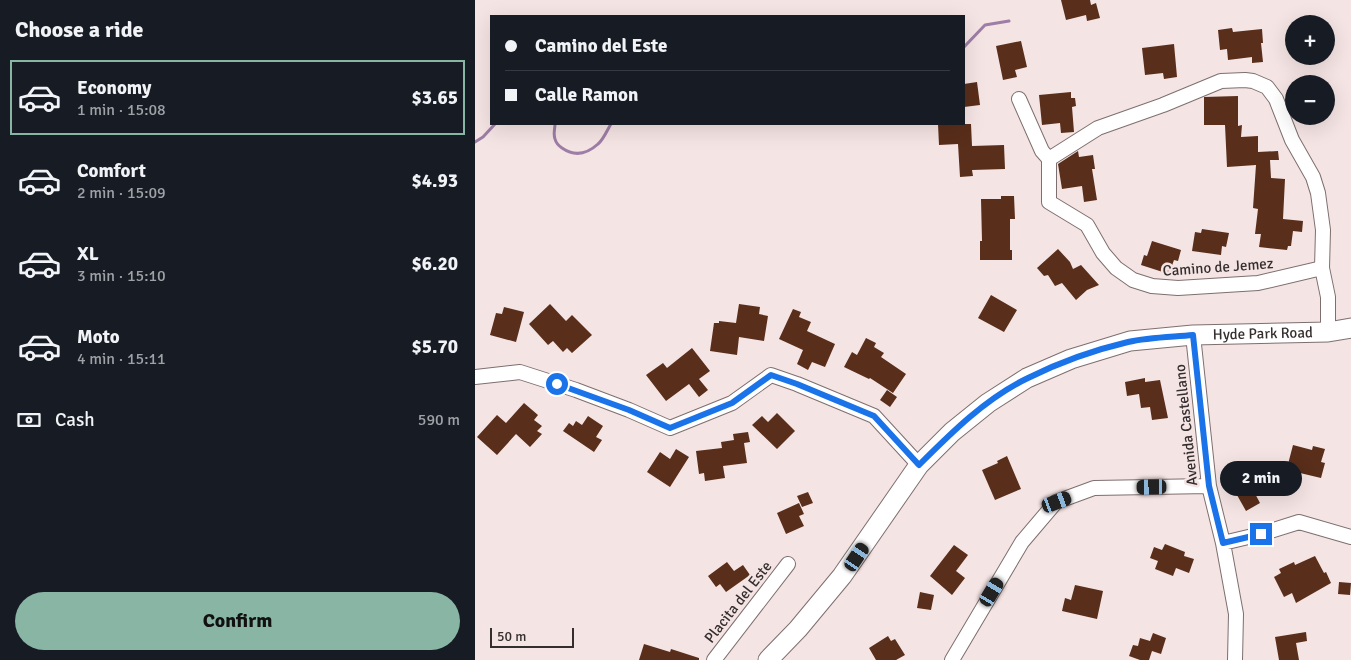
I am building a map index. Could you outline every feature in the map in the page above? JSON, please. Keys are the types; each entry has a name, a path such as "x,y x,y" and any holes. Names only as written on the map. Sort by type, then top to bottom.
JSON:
{"main road":[{"name":"Hyde Park Road","path":"768,660 799,629 842,576 919,465 952,432 981,409 1027,378 1071,359 1130,342 1193,335 1328,332 1351,328"}],"street":[{"path":"1019,99 1042,151 1049,160 1098,128 1163,105 1221,81 1237,79 1261,83 1277,99 1292,140 1315,184 1323,230 1322,268 1328,297 1328,332"},
{"name":"Camino de Jemez","path":"1049,160 1049,202 1087,225 1108,260 1125,275 1142,284 1169,288 1258,283 1322,268"},
{"name":"Avenida Castellano","path":"1193,335 1209,486 1223,543 1236,614 1235,660"},
{"path":"475,377 519,372 594,396 670,428 732,403 771,375 874,416 919,465"},
{"path":"952,660 1022,542 1057,502 1094,488 1209,486"},
{"path":"1223,543 1299,522 1351,536"},
{"name":"Placita del Este","path":"714,660 788,564"}],"building":[{"path":"1061,0 1090,0 1091,5 1096,3 1100,18 1087,21 1086,15 1066,20"},
{"path":"1232,28 1233,32 1262,29 1263,62 1252,63 1252,57 1228,60 1227,49 1220,50 1218,30"},
{"path":"1021,41 1027,67 1015,70 1017,77 1003,80 996,46"},
{"path":"1174,44 1177,77 1164,79 1163,73 1145,75 1142,48"},
{"path":"977,82 980,105 965,107 965,84"},
{"path":"1071,92 1071,98 1075,98 1076,106 1072,107 1074,132 1061,133 1060,123 1042,125 1039,95"},
{"path":"1238,96 1238,126 1242,125 1241,137 1258,136 1258,152 1278,151 1279,160 1270,160 1271,178 1285,179 1283,219 1303,221 1302,232 1293,231 1291,246 1288,246 1287,250 1259,247 1261,234 1255,234 1258,209 1253,208 1256,165 1227,167 1225,125 1204,125 1204,97"},
{"path":"971,124 972,146 1004,145 1005,169 972,170 973,176 960,177 958,144 939,145 938,125"},
{"path":"1078,151 1079,157 1093,155 1095,169 1092,169 1097,200 1084,202 1082,186 1062,189 1058,164"},
{"path":"1001,196 1014,196 1015,219 1010,219 1010,250 1012,250 1012,260 980,260 980,241 982,241 981,199 1001,199"},
{"path":"1202,229 1229,233 1226,247 1222,246 1221,255 1192,251 1195,232 1201,233"},
{"path":"1152,241 1181,250 1178,261 1174,260 1169,274 1141,265 1144,255 1147,256"},
{"path":"1058,249 1070,262 1073,269 1081,265 1099,285 1087,290 1076,300 1062,283 1055,286 1048,275 1044,276 1037,268"},
{"path":"991,295 1017,310 1004,332 978,318"},
{"path":"550,304 566,321 572,315 592,335 572,353 567,348 563,352 553,341 548,345 529,324"},
{"path":"739,304 760,307 759,314 768,316 764,341 739,337 737,355 710,351 714,323 719,323 719,321 736,323"},
{"path":"504,307 524,312 516,342 490,335 496,313 502,314"},
{"path":"793,309 801,312 799,317 811,322 807,331 835,344 825,367 812,362 808,370 797,364 803,350 779,339"},
{"path":"866,338 876,343 874,347 884,353 881,357 906,374 893,393 870,378 844,367 852,352 857,355"},
{"path":"692,348 710,371 699,379 708,390 699,397 689,384 666,401 646,375 663,363 667,368"},
{"path":"1145,378 1145,382 1160,380 1168,418 1152,420 1150,407 1141,408 1139,394 1127,396 1125,382"},
{"path":"887,390 897,397 890,407 880,400"},
{"path":"524,403 538,415 534,420 542,426 537,431 542,434 530,447 516,434 497,455 477,437 497,415 506,423"},
{"path":"777,413 795,431 777,449 752,425 762,416 768,422"},
{"path":"588,416 603,426 596,437 602,440 594,452 563,431 569,423 573,426 576,421 582,425"},
{"path":"748,432 750,442 744,443 747,463 723,466 725,478 705,481 704,473 699,474 696,451 722,448 721,442 734,440 733,434"},
{"path":"1293,445 1312,450 1313,446 1325,449 1321,462 1325,463 1321,478 1300,473 1297,481 1282,477 1285,467 1287,468"},
{"path":"676,449 689,457 670,487 647,472 660,452 670,459"},
{"path":"1007,456 1021,489 995,500 982,470 998,463 997,461"},
{"path":"1252,488 1260,503 1246,511 1237,495"},
{"path":"808,492 813,503 802,507 797,496"},
{"path":"799,503 804,514 799,516 804,526 786,534 777,513"},
{"path":"1165,544 1185,552 1184,556 1194,559 1189,573 1176,568 1173,576 1155,569 1158,561 1150,558 1154,547 1162,550"},
{"path":"954,545 968,555 956,571 965,578 952,595 930,576"},
{"path":"1315,556 1331,583 1296,603 1292,593 1284,597 1274,577 1281,573 1279,569 1294,562 1295,565"},
{"path":"727,562 734,571 743,565 750,575 726,592 720,584 716,587 708,576"},
{"path":"1339,582 1351,583 1350,595 1338,594"},
{"path":"1075,585 1103,591 1097,619 1062,611 1065,598 1071,600"},
{"path":"920,592 934,595 931,610 917,608"},
{"path":"1306,632 1307,641 1296,643 1299,660 1279,660 1275,637"},
{"path":"1153,633 1166,638 1161,654 1152,651 1149,660 1140,660 1129,656 1133,645 1138,646 1140,638 1150,641"},
{"path":"888,636 891,641 895,639 905,655 896,660 876,660 869,648"},
{"path":"644,644 670,652 671,649 699,658 699,660 639,660"}],"waterway":[{"path":"965,46 985,25 1009,21"},
{"path":"475,142 483,137 494,125"},
{"path":"555,125 555,140 561,147 572,153 590,150 604,137 610,125"}],"route":[{"path":"557,384 629,410 670,428 732,403 771,375 874,416 919,465 952,432 988,403 1027,378 1071,359 1130,342 1193,335 1209,486 1223,543 1261,534"}]}
